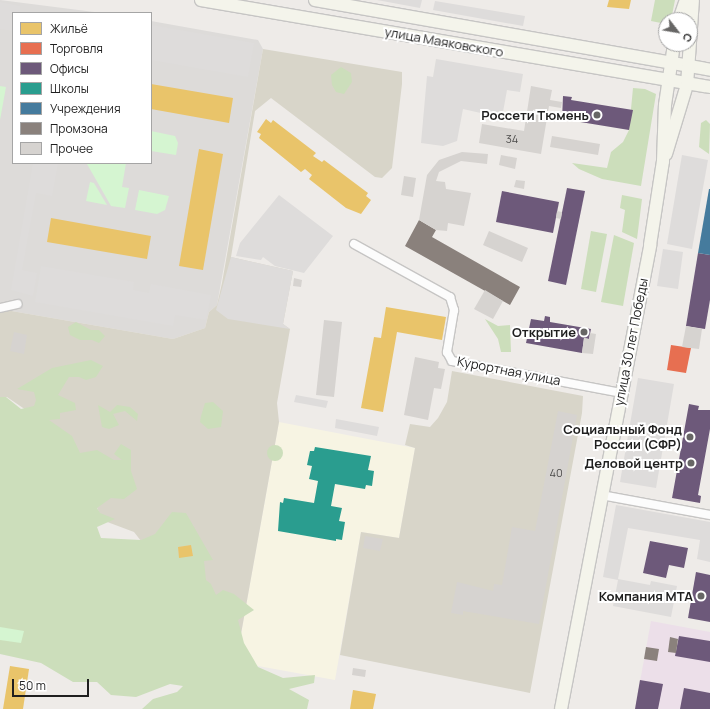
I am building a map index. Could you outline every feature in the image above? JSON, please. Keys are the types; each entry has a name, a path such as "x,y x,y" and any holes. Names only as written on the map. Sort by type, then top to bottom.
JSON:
{"main road":[{"name":"улица Маяковского","path":"201,0 687,85 710,87"},
{"name":"улица Маяковского","path":"315,0 710,70"},
{"path":"682,12 686,0"},
{"path":"663,160 682,108 687,85 690,66 693,0"},
{"name":"улица 30 лет Победы","path":"561,709 621,393 663,160 664,113 673,52"}],"street":[{"name":"Курортная улица","path":"354,244 450,297 454,310 447,352 452,361 621,393"},
{"path":"0,308 18,304"},
{"path":"601,495 710,515"}],"shaded area":[{"path":"0,0 94,12 12,12 12,164 152,164 152,21 258,40 263,49 217,305 209,312 205,328 173,339 0,309"},
{"path":"377,0 422,0 420,8"},
{"path":"435,1 525,16 523,26 433,10"},
{"path":"0,2 20,6 20,12 12,12 12,31 0,29"},
{"path":"152,25 254,43 248,77 152,60"},
{"path":"263,49 402,72 402,84 392,168 382,178 375,177 271,98 255,111 231,257 293,271 283,324 290,329 277,403 279,422 236,662 134,532 102,520 70,440 7,397 0,397 0,309 173,339 205,328 209,312 217,305 222,283"},
{"path":"436,59 523,74 520,92 507,90 503,112 494,116 463,109 457,141 443,146 421,143 427,76 433,77"},
{"path":"682,155 708,160 692,249 667,244"},
{"path":"33,164 58,164 52,196 36,193 22,270 37,273 33,296 11,290"},
{"path":"279,195 333,236 304,273 275,266 263,257 261,260 236,256 240,243"},
{"path":"663,249 683,252 678,289 657,286"},
{"path":"231,257 293,271 283,324 290,329 228,319 216,310"},
{"path":"41,266 134,282 133,290 149,293 151,284 211,295 206,320 175,315 173,326 35,302"},
{"path":"452,371 583,396 582,413 530,693 340,655 361,532 399,538 415,448 405,445 410,424 430,427 438,418 447,402"},
{"path":"638,378 674,384 656,488 620,482"},
{"path":"296,395 328,401 326,408 294,402"},
{"path":"336,419 379,427 377,436 335,428"},
{"path":"279,422 415,448 399,538 361,532 335,680 236,662"},
{"path":"616,505 710,522 710,562 697,559 700,540 628,528 618,579 650,585 651,581 677,586 671,617 613,606 618,580 603,577"},
{"path":"651,621 710,632 710,709 635,709"}],"green space":[{"path":"655,0 675,0 673,12 658,12 658,22 651,21"},
{"path":"341,67 351,73 352,82 344,94 336,92 332,85 331,75"},
{"path":"0,86 6,87 0,120"},
{"path":"633,88 645,89 656,94 641,186 602,179 579,169 572,163 607,168 611,152 623,142 629,130"},
{"path":"706,120 710,124 709,154 699,147 701,123"},
{"path":"152,131 175,136 178,143 176,155 152,151"},
{"path":"87,164 126,164 122,187 129,188 125,208 111,206"},
{"path":"90,182 94,183 107,205 86,201"},
{"path":"139,190 169,196 165,210 157,214 135,210"},
{"path":"622,195 642,199 637,239 622,232 625,210 620,208"},
{"path":"591,231 607,234 596,292 581,289"},
{"path":"614,235 634,243 623,306 601,302"},
{"path":"485,319 498,326 510,325 511,352 501,352 498,339"},
{"path":"76,322 91,330 99,330 105,336 99,343 92,340 80,340 70,335 68,327"},
{"path":"91,360 103,366 96,377 86,380 79,377 69,377 58,395 75,403 76,410 60,413 60,419 49,420 72,436 80,453 97,450 114,460 122,460 114,454 121,444 131,450 131,471 137,489 124,499 111,498 97,508 100,513 115,519 97,527 101,538 141,540 155,534 172,512 186,513 213,560 204,561 206,580 211,584 216,595 223,590 234,594 254,610 238,620 244,643 258,667 283,678 315,675 314,683 289,689 309,700 307,709 142,709 153,699 177,692 183,686 170,684 136,697 111,695 97,682 73,682 41,663 0,654 0,397 6,397 21,409 34,406 36,400 34,392 17,389 52,368","holes":["191,545 193,556 179,557 178,547"]},
{"path":"213,402 223,411 221,427 208,429 200,422 201,416 205,403"},
{"path":"98,405 110,412 117,405 130,407 138,414 137,421 125,411 113,414 119,425 109,429 102,427"},
{"path":"272,445 278,445 283,450 281,459 278,461 272,461 267,456 267,450"},
{"path":"0,627 24,631 21,643 0,640"}],"building: Жильё":[{"path":"609,0 631,0 629,9 607,7"},
{"path":"152,84 233,98 229,123 152,109"},
{"path":"266,119 271,123 273,120 316,153 313,156 322,162 324,160 368,193 366,196 371,200 361,214 346,208 309,179 312,175 305,169 301,172 259,138 261,134 257,132"},
{"path":"199,149 223,154 203,270 179,266"},
{"path":"51,218 151,236 147,259 47,242"},
{"path":"386,307 446,317 442,340 397,332 383,412 361,408 374,337 381,338"},
{"path":"191,545 193,556 179,558 178,547"},
{"path":"10,666 29,669 23,709 3,709"},
{"path":"353,690 376,694 373,709 350,709"}],"building: Торговля":[{"path":"671,345 691,348 686,373 667,370"}],"building: Офисы":[{"name":"Россети Тюмень","path":"563,96 572,97 571,100 633,110 629,130 562,119"},
{"path":"567,188 585,191 566,285 548,281"},
{"path":"502,191 559,202 553,233 496,222"},
{"path":"698,253 710,255 710,300 705,329 686,326"},
{"path":"545,316 550,317 550,322 591,329 589,339 584,338 582,353 526,343 531,319 544,321"},
{"name":"Деловой центр","path":"689,404 699,406 698,410 710,410 710,429 698,495 701,496 700,503 672,498"},
{"path":"650,541 688,548 684,568 669,565 666,578 643,573"},
{"name":"Компания MTA","path":"696,572 710,575 710,622 688,618"},
{"path":"679,636 710,641 710,662 675,656"},
{"path":"640,680 663,684 658,709 635,709"},
{"path":"684,688 710,693 710,709 680,709"}],"building: Школы":[{"path":"315,447 371,456 368,470 374,471 372,486 366,485 365,489 335,484 331,506 342,508 339,521 345,522 342,540 336,539 336,541 278,531 280,502 283,503 284,498 314,503 318,481 309,479 312,466 307,465 310,451 314,451"}],"building: Учреждения":[{"path":"710,189 710,255 698,253"}],"building: Промзона":[{"path":"419,220 436,230 432,237 520,287 510,305 405,246"},
{"path":"670,637 678,639 676,653 668,652"},
{"path":"646,647 659,649 657,661 644,659"}],"building: Прочее":[{"path":"531,86 552,90 550,100 562,102 561,108 549,106 541,154 479,143 482,124 524,131"},
{"path":"552,136 600,144 598,155 550,147"},
{"path":"462,152 488,154 487,164 461,161 439,172 436,181 445,182 446,189 471,193 464,226 448,223 447,231 436,230 419,220 427,175 439,160"},
{"path":"501,155 517,158 515,169 499,165"},
{"path":"404,176 416,178 413,197 401,195"},
{"path":"516,180 525,181 524,189 514,187"},
{"path":"557,211 562,212 561,219 556,218"},
{"path":"489,231 528,248 522,262 483,245"},
{"path":"294,278 302,280 301,287 293,286"},
{"path":"485,290 503,301 493,319 474,309"},
{"path":"324,320 342,322 334,397 316,395"},
{"path":"686,326 702,329 699,349 682,347"},
{"path":"14,332 27,335 24,354 10,351"},
{"path":"590,333 596,334 593,354 582,353 584,338 589,339"},
{"path":"415,357 439,362 438,368 445,369 441,389 434,388 428,420 404,415"},
{"path":"558,411 577,415 539,624 463,611 463,615 451,613 457,582 493,591 494,584 502,585 512,527 535,531"},
{"path":"365,536 383,539 380,551 363,548"},
{"path":"353,668 366,670 365,677 352,675"}],"place":[{"name":"Россети Тюмень","path":"597,115"},
{"name":"Открытие","path":"584,332"},
{"name":"Социальный Фонд России (СФР)","path":"690,437"},
{"name":"Деловой центр","path":"691,463"},
{"name":"Компания MTA","path":"701,596"}]}
